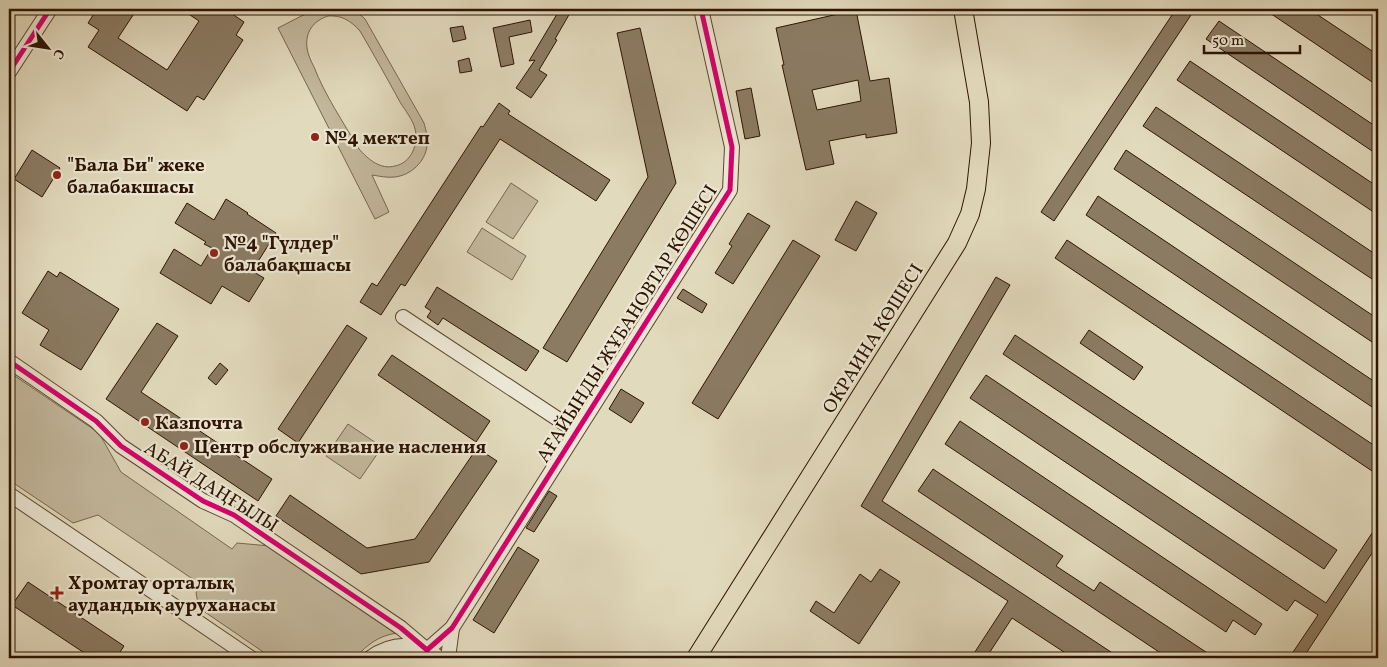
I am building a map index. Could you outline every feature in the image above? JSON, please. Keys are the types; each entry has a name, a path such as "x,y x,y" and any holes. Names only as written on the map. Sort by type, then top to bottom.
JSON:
{"main road":[{"name":"ОКРАИНА КӨШЕСІ","path":"696,658 957,243 970,214 976,189 981,143 979,102 963,9"}],"street":[{"path":"9,72 50,9"},
{"name":"АҒАЙЫНДЫ ЖҰБАНОВТАР КӨШЕСІ","path":"452,628 730,190 732,147 701,9"},
{"path":"403,317 576,431"},
{"name":"АБАЙ ДАҢҒЫЛЫ","path":"9,362 96,421 121,446 203,501 234,515 401,628 439,658"},
{"path":"9,494 251,658"},
{"path":"370,658 392,647 410,646 427,650 452,628"},
{"path":"448,658 452,628"}],"shaded area":[{"path":"315,9 348,9 365,19 424,123 427,137 426,152 412,171 395,177 372,175 389,212 375,219 278,28","holes":["328,16 346,19 360,31 413,122 416,135 415,147 409,157 401,164 390,167 379,165 370,160 359,149 323,88 308,53 307,37 314,24"]},
{"path":"511,183 538,201 513,239 486,222"},
{"path":"482,228 526,256 512,280 467,252"},
{"path":"9,372 99,433 121,472 232,549 237,543 270,546 397,633 374,641 355,658 272,658 199,608 196,593 200,584 98,515 73,523 9,480"},
{"path":"348,424 382,447 360,479 326,456"}],"building":[{"path":"97,9 137,9 118,38 167,70 199,21 181,9 225,9 244,22 236,35 243,40 204,100 197,96 187,111 88,47 99,30 88,23"},
{"path":"560,9 570,13 539,70 547,75 531,98 516,88 535,60 529,61"},
{"path":"1176,9 1195,9 1054,221 1041,212"},
{"path":"1264,9 1309,9 1378,55 1378,86"},
{"path":"856,10 870,81 889,78 897,133 866,138 866,134 829,141 834,164 806,170 782,65 784,65 776,28","holes":["858,80 861,101 817,110 812,90"]},
{"path":"530,20 532,32 509,37 514,64 501,67 493,28"},
{"path":"1219,21 1378,128 1378,155 1206,39"},
{"path":"463,26 466,39 453,42 450,28"},
{"path":"640,28 676,183 567,362 543,348 648,177 617,33"},
{"path":"469,58 472,71 460,73 458,61"},
{"path":"1190,61 1378,187 1378,215 1177,80"},
{"path":"751,88 760,136 745,139 736,91"},
{"path":"499,103 510,111 508,114 610,180 596,201 500,139 405,286 401,284 381,315 360,302 372,283 377,286 481,126 483,127"},
{"path":"1156,107 1378,256 1378,283 1143,126"},
{"path":"32,150 60,168 42,197 14,179"},
{"path":"1126,150 1378,319 1378,346 1114,169"},
{"path":"1098,196 1378,384 1378,411 1086,215"},
{"path":"226,199 276,233 252,271 264,278 249,302 222,286 211,304 160,273 174,249 201,266 212,248 204,244 206,242 175,223 187,203 214,220"},
{"path":"856,201 877,213 856,251 835,240"},
{"path":"748,213 770,226 733,284 715,273 732,246 729,244"},
{"path":"793,240 820,256 718,419 692,403"},
{"path":"1067,240 1378,448 1378,475 1055,258"},
{"path":"48,271 57,277 60,272 119,309 81,370 40,345 49,330 22,313"},
{"path":"996,277 1010,285 882,501 1120,658 1073,658 1012,618 986,658 971,658 1008,601 861,506"},
{"path":"437,287 539,351 526,371 443,318 438,325 427,317 431,311 425,307"},
{"path":"683,289 707,304 702,313 677,298"},
{"path":"157,323 178,336 141,392 272,479 258,501 106,399"},
{"path":"347,325 367,338 298,443 278,429"},
{"path":"1089,330 1143,367 1134,380 1080,343"},
{"path":"1015,335 1337,550 1324,569 1003,354"},
{"path":"392,355 490,421 476,442 378,375"},
{"path":"220,363 228,370 216,385 208,378"},
{"path":"986,375 1326,603 1378,524 1378,544 1303,658 1289,658 1318,615 1295,600 1287,611 970,398"},
{"path":"621,389 644,403 631,423 609,409"},
{"path":"960,421 1262,624 1255,635 1233,620 1226,632 945,444"},
{"path":"477,448 497,461 429,562 361,574 276,516 290,495 367,548 415,539"},
{"path":"933,469 1063,556 1056,566 1094,591 1100,582 1215,658 1168,658 918,491"},
{"path":"549,491 557,496 534,532 526,528"},
{"path":"518,547 539,560 494,633 473,620"},
{"path":"880,569 900,582 859,644 810,611 816,601 834,613 860,574 871,582"},
{"path":"28,582 124,646 116,658 92,658 12,605"}],"cycle path":[{"path":"9,72 50,9"},
{"path":"9,361 96,421 121,446 203,501 234,515 401,628 427,650 452,628 730,190 732,147 701,9"}],"place":[{"name":"№4 мектеп","path":"315,137"},
{"name":"\"Бала Би\" жеке балабакшасы","path":"57,175"},
{"name":"№4 \"Гүлдер\" балабақшасы","path":"214,253"},
{"name":"Казпочта","path":"145,422"},
{"name":"Центр обслуживание насления","path":"184,446"},
{"name":"Хромтау орталық аудандық ауруханасы","path":"57,593"}]}
